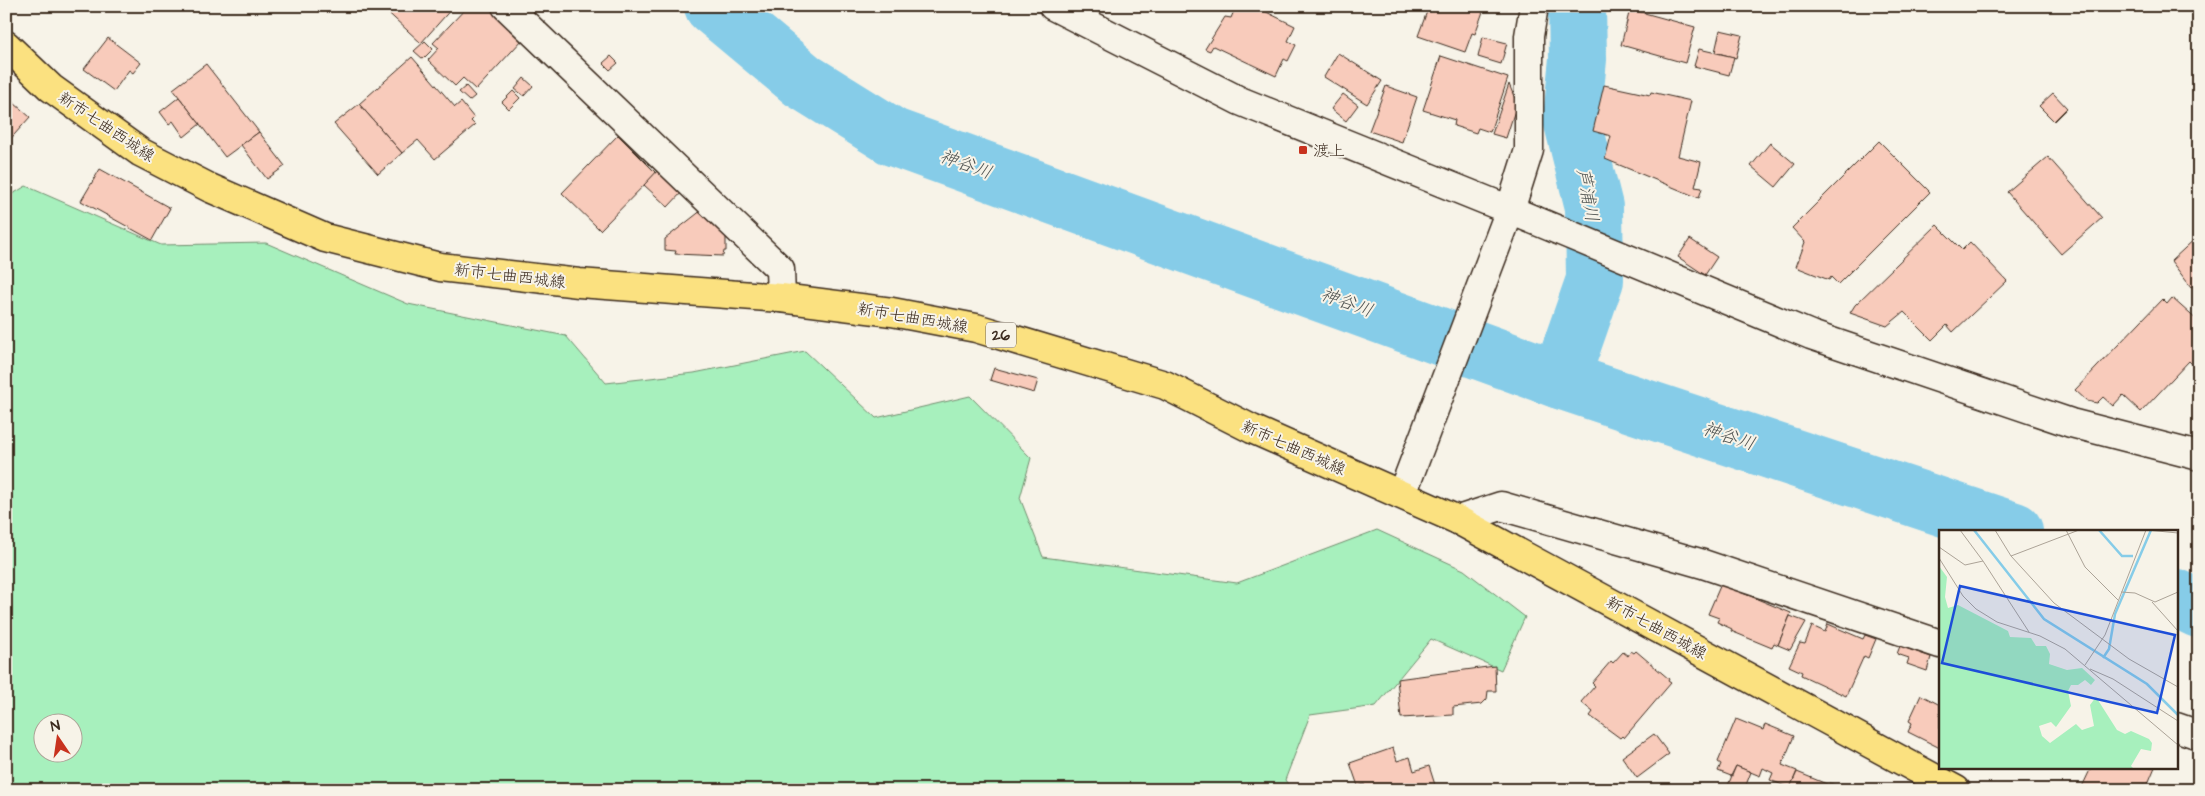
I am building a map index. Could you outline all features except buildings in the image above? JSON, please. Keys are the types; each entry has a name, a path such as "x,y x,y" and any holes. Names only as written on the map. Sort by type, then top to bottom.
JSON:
{"main road":[{"name":"新市七曲西城線","path":"6,45 51,88 140,152 210,188 325,238 440,267 579,283 781,298 892,312 976,328 1165,385 1252,429 1458,520 1956,790"}],"street":[{"path":"506,6 780,269 781,298"},
{"path":"1054,6 1240,101 1507,218 1567,234 1811,335 2071,423 2199,456"},
{"path":"1402,494 1507,218 1529,150 1529,36 1534,6"},
{"path":"1458,520 1502,506 1703,564 1939,644"},
{"path":"2178,728 2199,735"}],"green space":[{"path":"26,186 161,245 266,243 408,304 566,336 606,383 694,373 805,351 876,418 970,396 1031,458 1020,498 1043,557 1237,583 1377,530 1464,570 1525,617 1501,670 1431,639 1376,706 1310,715 1285,780 1292,790 6,790 6,198"}],"waterway":[{"name":"神谷川","path":"713,6 803,81 893,137 1560,380 2011,530"},
{"name":"芦浦川","path":"1560,380 1595,280 1594,207 1572,119 1578,59 1577,6"},
{"name":"神谷川","path":"2178,599 2199,609"}],"place":[{"name":"渡上","path":"1303,150"}]}
